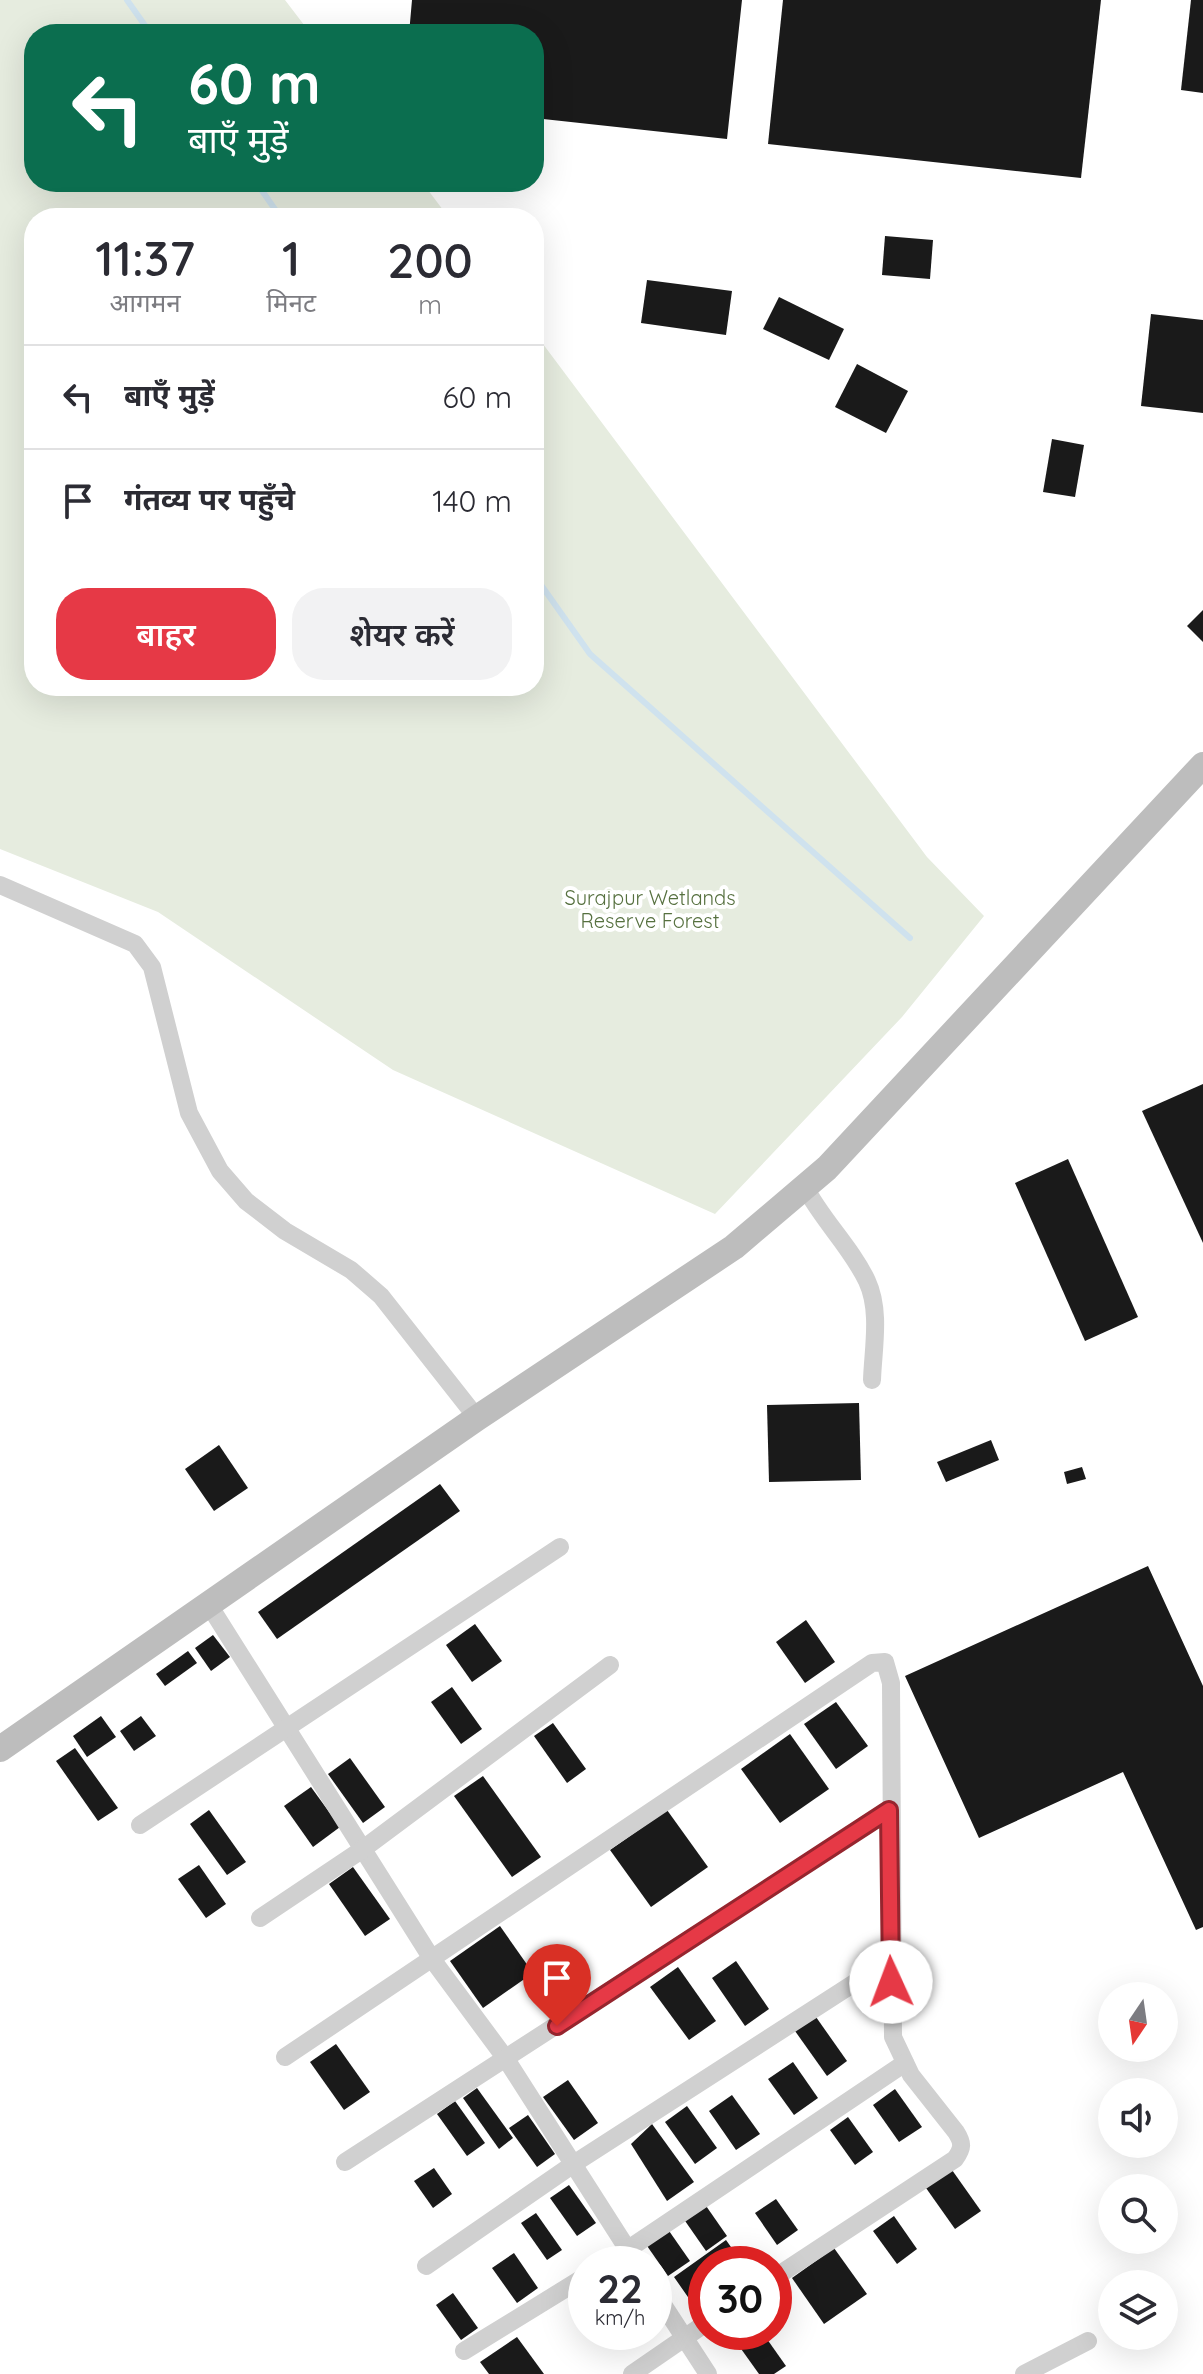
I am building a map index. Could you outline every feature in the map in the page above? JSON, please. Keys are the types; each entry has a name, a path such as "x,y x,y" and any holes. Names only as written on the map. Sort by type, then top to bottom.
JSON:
{"main road":[{"path":"0,1749 477,1418 734,1247 827,1168 1203,765"}],"street":[{"path":"0,885 135,944 152,967 189,1113 220,1171 246,1201 285,1231 351,1270 381,1296 477,1418"},
{"path":"805,1187 821,1217 868,1284 876,1334 872,1380"},
{"path":"140,1825 560,1547"},
{"path":"209,1605 432,1959 506,2059 625,2246"},
{"path":"285,2057 880,1661 889,1668 891,1683 889,1810 893,2037 905,2063 962,2142 961,2151 955,2159 792,2266"},
{"path":"260,1918 363,1849 610,1665"},
{"path":"345,2162 889,1810"},
{"path":"426,2266 575,2163 890,1960"},
{"path":"647,2246 905,2063"},
{"path":"464,2351 568,2287"},
{"path":"672,2319 708,2374"},
{"path":"632,2374 688,2335"},
{"path":"1024,2374 1088,2341"}],"green space":[{"name":"Surajpur Wetlands Reserve Forest","path":"0,0 285,0 303,24 24,24 24,192 430,192 442,208 24,208 24,696 544,696 544,345 927,857 984,916 902,1017 715,1214 393,1070 158,912 0,849"}],"building":[{"path":"412,0 742,0 727,139 544,119 544,24 410,24"},
{"path":"783,0 1101,0 1081,178 768,144"},
{"path":"1191,0 1203,0 1203,93 1181,90"},
{"path":"885,236 933,240 930,279 882,275"},
{"path":"647,280 732,291 726,335 641,323"},
{"path":"779,297 844,329 829,360 763,329"},
{"path":"1151,314 1203,320 1203,413 1141,406"},
{"path":"857,364 908,391 886,433 835,407"},
{"path":"1052,439 1084,445 1075,497 1043,492"},
{"path":"1203,610 1203,642 1187,626"},
{"path":"1203,1084 1203,1243 1142,1111"},
{"path":"1068,1159 1138,1317 1085,1341 1015,1183"},
{"path":"859,1403 861,1480 769,1482 767,1405"},
{"path":"991,1440 999,1460 946,1482 937,1462"},
{"path":"219,1445 248,1488 214,1511 185,1469"},
{"path":"1082,1467 1086,1479 1067,1484 1064,1472"},
{"path":"440,1484 460,1511 277,1639 258,1612"},
{"path":"1148,1566 1203,1686 1203,1927 1196,1930 1123,1772 979,1838 905,1676"},
{"path":"806,1620 835,1662 805,1683 776,1642"},
{"path":"475,1624 502,1661 472,1682 446,1645"},
{"path":"213,1635 230,1657 211,1671 195,1648"},
{"path":"188,1651 197,1663 165,1686 156,1674"},
{"path":"452,1687 482,1729 461,1744 431,1702"},
{"path":"836,1702 868,1746 836,1769 804,1724"},
{"path":"101,1716 116,1737 87,1757 73,1736"},
{"path":"141,1716 156,1736 134,1751 120,1731"},
{"path":"553,1723 586,1769 567,1783 534,1736"},
{"path":"790,1734 829,1789 780,1823 741,1769"},
{"path":"75,1748 118,1808 98,1821 56,1761"},
{"path":"350,1758 385,1807 363,1823 328,1774"},
{"path":"483,1776 541,1857 512,1877 454,1796"},
{"path":"311,1787 340,1827 313,1847 284,1806"},
{"path":"209,1810 246,1862 227,1875 190,1824"},
{"path":"667,1810 708,1867 651,1907 610,1850"},
{"path":"199,1865 226,1904 206,1918 178,1879"},
{"path":"353,1867 390,1919 365,1936 329,1884"},
{"path":"500,1926 533,1973 483,2008 450,1961"},
{"path":"736,1961 769,2009 745,2026 712,1978"},
{"path":"678,1967 716,2021 689,2040 650,1987"},
{"path":"816,2017 847,2061 827,2076 795,2031"},
{"path":"336,2044 370,2092 344,2110 310,2062"},
{"path":"793,2062 818,2098 794,2115 768,2079"},
{"path":"568,2080 598,2123 574,2140 543,2097"},
{"path":"477,2088 513,2138 499,2149 463,2098"},
{"path":"895,2089 922,2127 899,2142 873,2105"},
{"path":"732,2095 760,2134 736,2150 709,2111"},
{"path":"455,2101 485,2143 467,2156 437,2114"},
{"path":"687,2106 717,2148 695,2164 665,2122"},
{"path":"528,2115 555,2154 537,2167 509,2128"},
{"path":"848,2117 873,2152 855,2165 830,2130"},
{"path":"652,2124 694,2182 667,2201 631,2144"},
{"path":"434,2168 452,2194 433,2208 414,2181"},
{"path":"952,2170 981,2211 955,2229 926,2188"},
{"path":"569,2185 596,2223 577,2236 550,2198"},
{"path":"776,2199 798,2230 777,2245 755,2213"},
{"path":"704,2203 727,2236 713,2246 703,2246 683,2218"},
{"path":"536,2213 562,2250 547,2260 521,2223"},
{"path":"894,2216 917,2249 897,2264 873,2231"},
{"path":"667,2228 688,2262 672,2273 672,2246 647,2246 645,2243"},
{"path":"834,2248 867,2294 824,2324 792,2278"},
{"path":"514,2253 538,2288 517,2303 492,2268"},
{"path":"688,2267 688,2297 674,2277"},
{"path":"453,2293 478,2328 461,2340 436,2305"},
{"path":"517,2337 544,2374 489,2374 480,2362"},
{"path":"742,2350 775,2350 786,2366 774,2374 759,2374"}],"waterway":[{"path":"127,0 144,24"},
{"path":"263,192 274,208"},
{"path":"544,589 590,654 910,938"}],"route":[{"path":"557,2026 889,1810 891,1982"}]}
